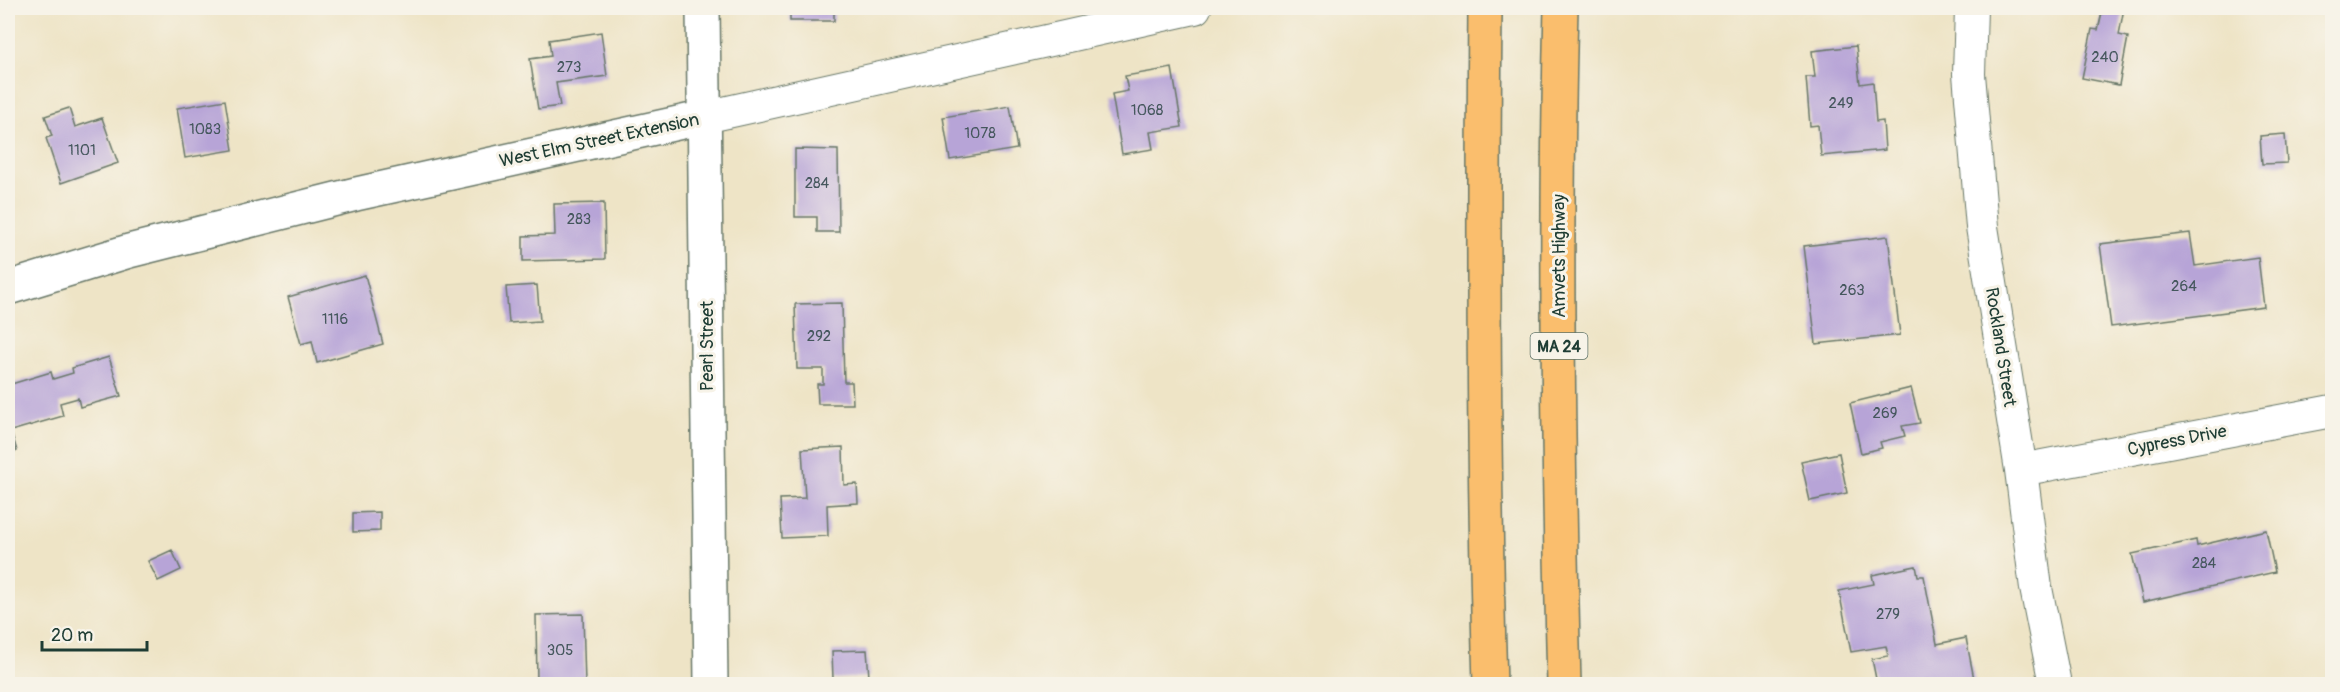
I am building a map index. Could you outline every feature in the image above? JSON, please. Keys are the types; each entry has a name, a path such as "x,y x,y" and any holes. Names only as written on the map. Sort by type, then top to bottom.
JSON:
{"highway":[{"path":"1485,8 1486,571 1490,684"},
{"name":"Amvets Highway","path":"1561,8 1559,494 1564,684"}],"street":[{"name":"Pearl Street","path":"703,8 711,684"},
{"name":"West Elm Street Extension","path":"8,288 129,251 356,194 1195,8"},
{"name":"Rockland Street","path":"1971,8 1969,74 1982,227 2021,470 2036,588 2055,684"},
{"name":"Cypress Drive","path":"2021,470 2332,411"}],"building":[{"path":"505,8 532,8 532,9 505,12"},
{"path":"790,8 834,8 834,21 790,21"},
{"path":"2103,8 2124,8 2119,35 2128,37 2119,85 2082,78 2092,29 2098,30"},
{"path":"601,32 607,76 556,83 560,106 538,109 530,59 551,56 549,40"},
{"path":"1856,46 1860,84 1873,82 1876,122 1883,121 1885,150 1821,156 1818,125 1810,126 1806,77 1815,77 1812,51"},
{"path":"1172,68 1182,127 1150,132 1153,149 1122,154 1112,94 1128,91 1125,76"},
{"path":"225,100 233,150 185,158 177,108"},
{"path":"1010,106 1017,149 950,160 943,117"},
{"path":"69,108 75,127 102,118 118,163 61,183 46,138 52,136 45,116"},
{"path":"2285,134 2287,163 2262,164 2260,136"},
{"path":"795,149 838,150 839,232 817,232 817,217 795,217"},
{"path":"604,203 605,259 523,261 523,236 555,235 554,204"},
{"path":"2190,233 2195,266 2258,257 2264,307 2111,327 2100,244"},
{"path":"1888,236 1900,335 1816,344 1804,246"},
{"path":"365,275 383,344 317,363 312,341 301,344 288,297"},
{"path":"537,285 540,321 509,323 506,287"},
{"path":"842,303 844,382 852,382 853,404 818,404 817,384 823,384 823,369 797,369 795,304"},
{"path":"109,357 121,396 80,407 78,398 60,403 63,416 11,431 17,451 8,453 8,385 51,372 53,379 73,373 72,368"},
{"path":"1911,388 1920,423 1902,426 1905,436 1880,442 1882,448 1861,453 1850,403"},
{"path":"843,447 844,485 857,484 858,503 827,505 828,536 782,538 780,499 805,498 802,449"},
{"path":"1839,453 1847,493 1810,501 1801,461"},
{"path":"380,512 380,531 353,532 353,513"},
{"path":"2266,530 2275,572 2143,602 2132,554 2196,540 2197,546"},
{"path":"172,550 181,570 158,581 148,561"},
{"path":"1916,566 1918,576 1924,576 1937,644 1966,638 1975,684 1877,684 1872,659 1888,656 1886,646 1851,652 1839,591 1874,584 1872,575"},
{"path":"583,614 585,684 537,684 536,615"},
{"path":"867,650 869,677 833,679 832,651"},
{"path":"875,682 875,684 859,684 859,683"}]}
